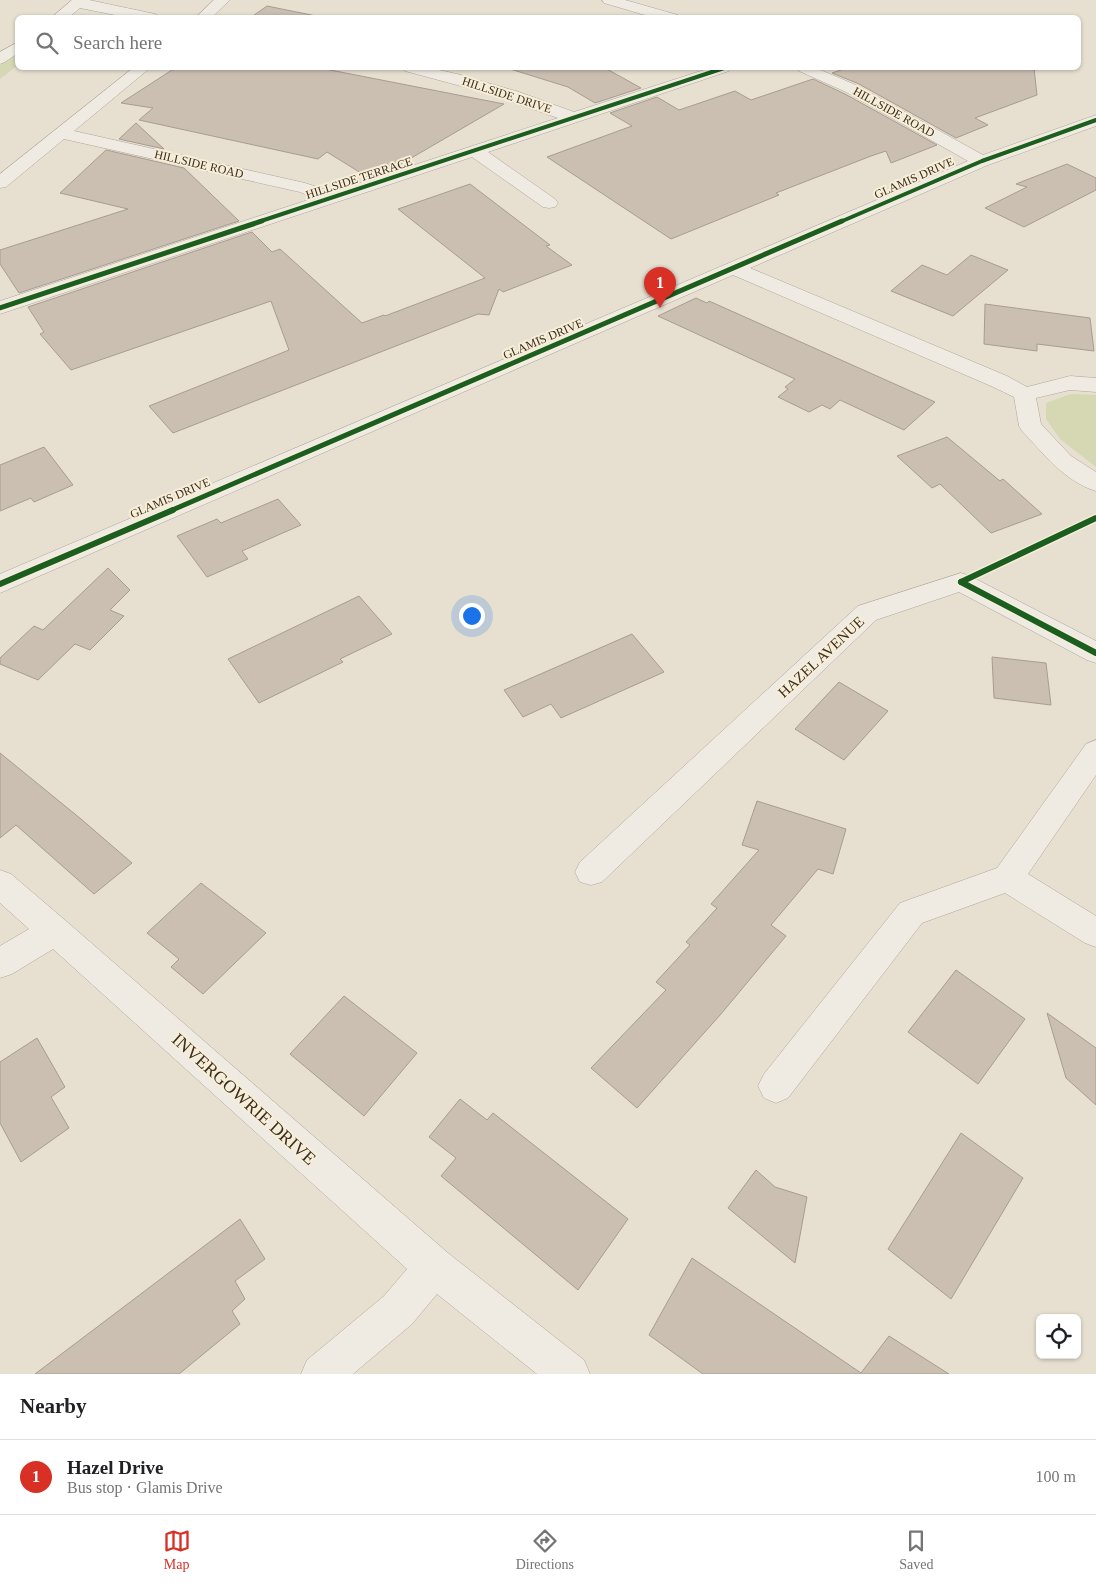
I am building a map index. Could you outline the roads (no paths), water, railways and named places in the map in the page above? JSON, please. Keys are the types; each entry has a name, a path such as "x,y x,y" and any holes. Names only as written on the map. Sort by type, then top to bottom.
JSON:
{"street":[{"path":"206,15 223,0"},
{"path":"609,0 663,15"},
{"path":"62,15 80,2 140,15"},
{"path":"0,59 15,48"},
{"path":"0,183 63,134 140,70"},
{"name":"HILLSIDE DRIVE","path":"418,70 486,86 524,98 574,118"},
{"name":"HILLSIDE TERRACE","path":"0,308 718,70"},
{"name":"HILLSIDE ROAD","path":"809,70 852,89 982,161"},
{"name":"GLAMIS DRIVE","path":"0,584 982,161 1096,120"},
{"name":"HILLSIDE ROAD","path":"63,134 305,188 333,199"},
{"path":"475,151 548,203"},
{"path":"735,269 999,381 1024,394 1070,383 1096,385"},
{"path":"1024,394 1030,426 1063,462 1096,483"},
{"name":"HAZEL AVENUE","path":"591,872 867,613 960,582 1096,653"},
{"path":"776,1086 911,913 1008,878 1096,752"},
{"path":"1008,878 1096,933"},
{"name":"INVERGOWRIE DRIVE","path":"0,884 55,930 434,1267 570,1374"},
{"path":"0,963 55,930"},
{"path":"321,1374 398,1310 434,1267"}],"place":[{"name":"Hazel Drive","path":"660,308"}]}
